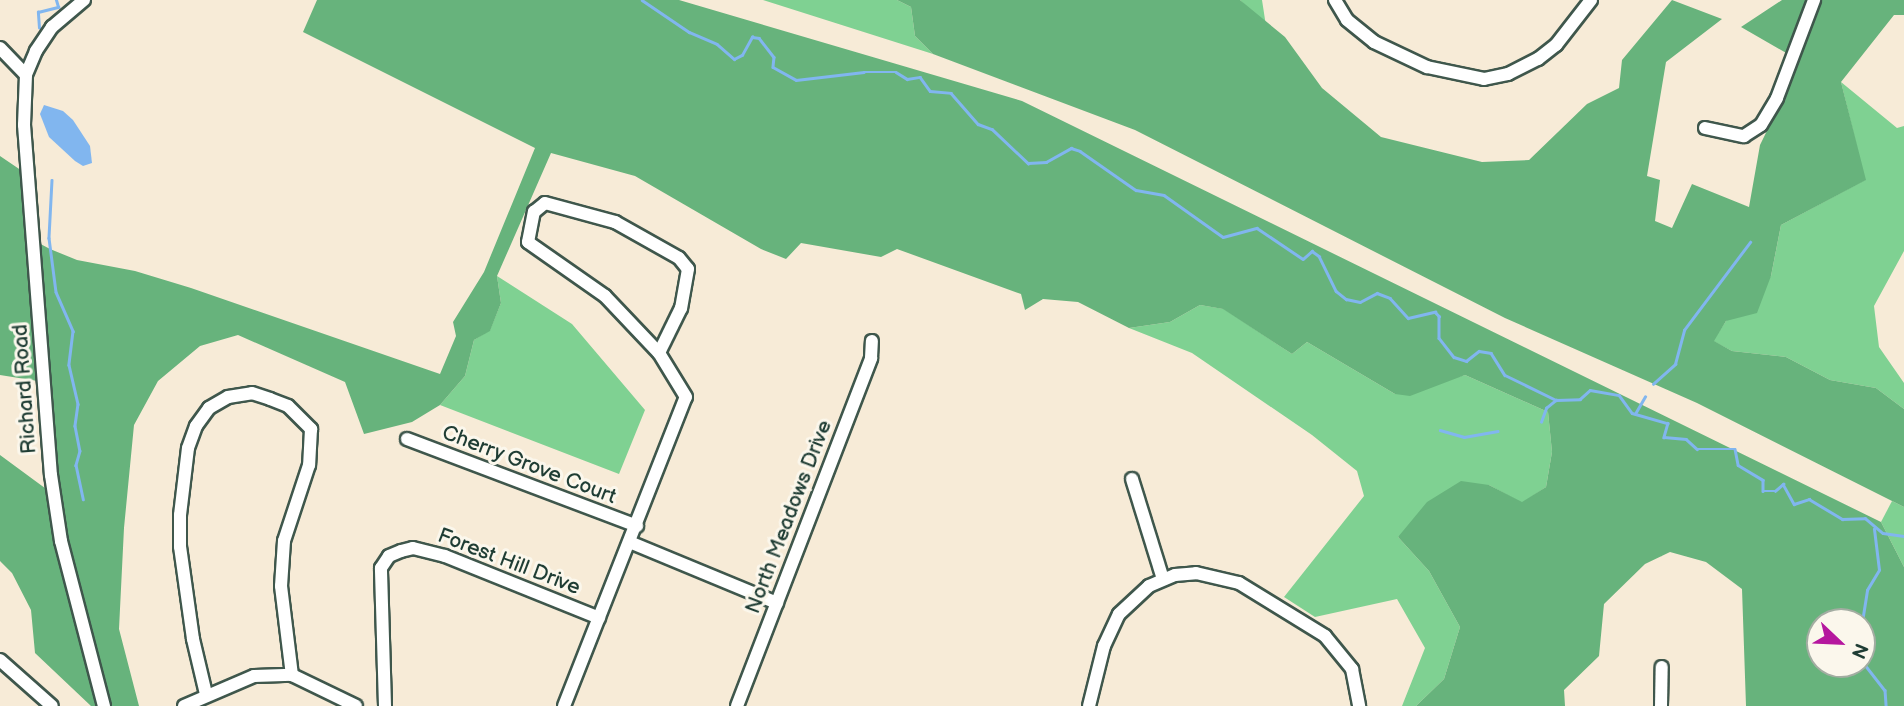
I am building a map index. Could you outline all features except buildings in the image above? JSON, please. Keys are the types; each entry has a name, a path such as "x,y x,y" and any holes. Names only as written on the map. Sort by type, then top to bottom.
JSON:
{"street":[{"name":"Richard Road","path":"84,0 52,27 26,75 24,125 51,475 61,541 104,706"},
{"path":"1335,0 1348,20 1374,43 1427,67 1484,79 1508,74 1538,59 1556,45 1591,0"},
{"path":"1705,128 1744,136 1761,125 1777,98 1814,0"},
{"path":"0,48 26,75"},
{"path":"564,706 632,543 686,397 659,353 605,296 528,242 534,212 545,203 591,213 615,222 679,258 688,270 689,285 659,353"},
{"name":"North Meadows Drive","path":"737,706 872,358 872,341"},
{"path":"206,694 191,625 180,547 180,515 188,448 196,425 209,408 228,397 252,393 270,399 288,407 311,429 309,465 284,541 281,586 292,674"},
{"name":"Cherry Grove Court","path":"407,439 637,526"},
{"path":"1132,479 1163,579"},
{"path":"632,543 777,603"},
{"name":"Forest Hill Drive","path":"384,706 381,568 389,556 401,551 413,548 445,556 599,618"},
{"path":"1089,706 1104,646 1119,614 1137,594 1163,579 1196,573 1227,578 1317,629 1346,659 1359,706"},
{"path":"0,660 52,706"},
{"path":"1661,706 1662,667"},
{"path":"184,706 206,694 254,676 292,674 356,706"}],"green space":[{"path":"317,0 679,0 1022,101 1881,522 1904,567 1904,706 1746,706 1742,589 1706,562 1670,552 1645,564 1604,604 1599,656 1564,690 1565,706 1416,706 1444,679 1460,627 1429,571 1398,537 1427,502 1461,481 1489,485 1522,502 1546,487 1552,452 1548,412 1465,375 1410,396 1395,394 1307,342 1292,354 1223,309 1200,305 1170,322 1129,328 1078,302 1043,299 1025,310 1021,294 897,249 881,257 801,243 786,259 761,249 635,176 551,153 497,276 501,303 490,331 474,340 465,376 440,405 412,422 364,434 345,382 238,335 200,346 158,381 134,425 124,528 119,629 139,706 91,706 35,653 31,610 12,573 0,561 0,455 53,494 44,382 0,375 0,156 28,175 33,240 50,249 77,260 135,271 191,288 440,374 456,336 453,322 484,272 535,148 303,32"},
{"path":"763,0 897,0 911,7 915,36 933,54"},
{"path":"897,0 1240,0 1285,37 1322,88 1381,137 1482,162 1529,160 1587,104 1619,88 1622,60 1672,0 1722,19 1666,62 1647,176 1660,180 1655,221 1672,228 1692,184 1749,207 1760,145 1789,86 1788,54 1741,27 1782,0 1904,0 1904,15 1894,15 1841,82 1866,180 1781,225 1771,276 1757,313 1726,321 1714,341 1732,351 1786,357 1830,380 1876,388 1904,409 1904,507 1697,403 1505,318 1135,130 933,54 915,36 911,7"},
{"path":"1240,0 1262,0 1266,26"},
{"path":"1841,82 1897,128 1904,126 1904,251 1874,306 1879,347 1904,383 1904,409 1876,388 1830,380 1786,357 1732,351 1713,341 1726,321 1771,276 1781,225 1865,180"},
{"path":"497,276 572,324 645,410 619,474 440,405 465,376 474,340 490,330 501,303"},
{"path":"1200,305 1224,309 1292,354 1307,342 1395,394 1465,375 1548,412 1552,452 1546,487 1522,503 1489,485 1398,537 1429,571 1460,627 1444,679 1416,706 1402,706 1425,648 1397,599 1315,617 1284,597 1364,496 1357,471 1312,435 1192,353 1129,328 1170,322"},
{"path":"1892,501 1904,507 1904,567 1881,522"}],"water":[{"path":"44,105 63,111 73,120 90,146 92,163 83,166 49,137 40,114"}],"waterway":[{"path":"39,28 38,12 58,7 56,0"},
{"path":"642,0 689,32 717,44 734,59 742,55 752,37 759,38 774,57 773,67 796,80 864,72 896,72 907,79 920,77 930,91 951,93 978,124 992,129 1028,163 1046,162 1071,148 1080,151 1136,190 1164,195 1223,237 1257,228 1303,259 1312,251 1319,256 1336,291 1346,299 1360,302 1377,293 1390,298 1408,318 1435,312 1439,316 1439,338 1454,357 1466,361 1479,351 1491,353 1505,375 1556,400 1580,399 1590,390 1619,395 1632,413 1668,423 1664,437 1686,439 1697,449 1735,449 1738,465 1763,480 1763,491 1775,491 1783,484 1794,504 1809,499 1842,519 1865,518 1883,533 1904,536"},
{"path":"52,180 49,238 56,292 73,331 69,365 78,404 75,426 80,451 76,465 83,499"},
{"path":"1653,384 1675,364 1684,330 1750,242"},
{"path":"1635,414 1645,397"},
{"path":"1541,422 1546,408 1556,400"},
{"path":"1440,430 1464,437 1497,431"},
{"path":"1864,608 1867,590 1879,570 1874,529"},
{"path":"1875,678 1885,690 1886,706"}]}
